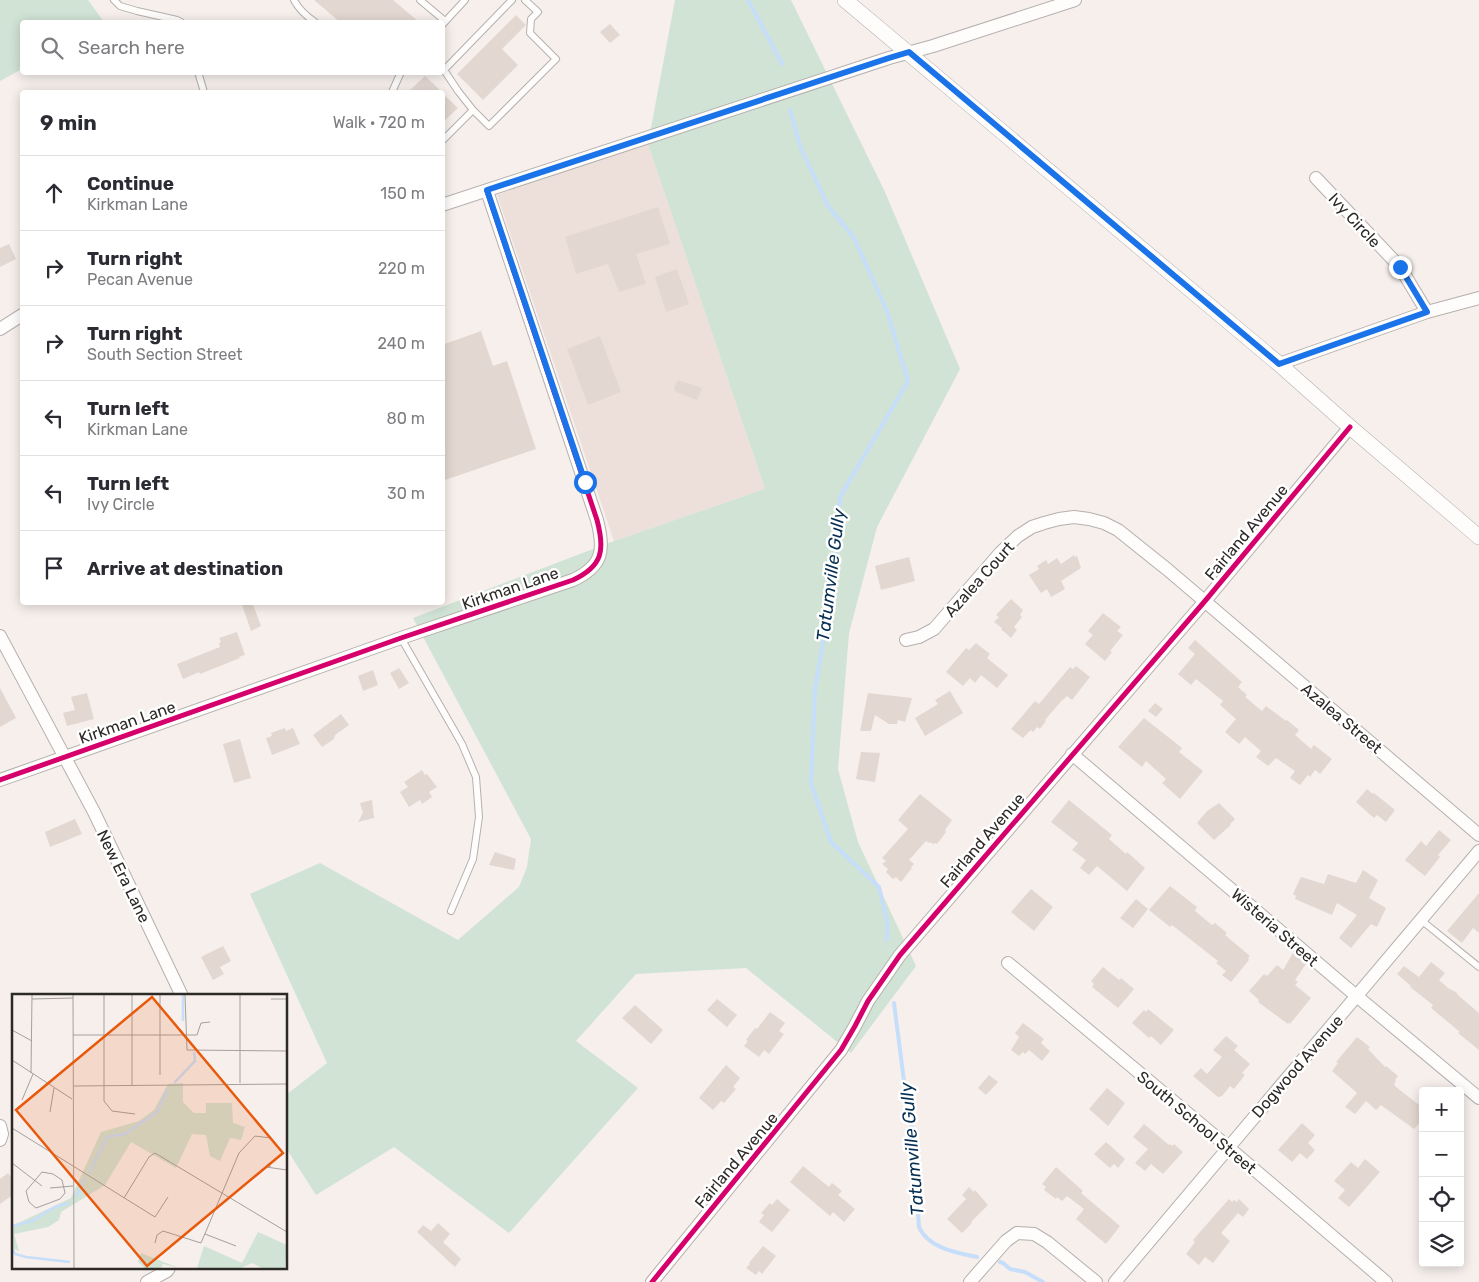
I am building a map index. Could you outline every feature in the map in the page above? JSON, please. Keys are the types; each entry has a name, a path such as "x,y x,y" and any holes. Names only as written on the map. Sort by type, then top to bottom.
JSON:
{"street":[{"path":"845,0 1279,364 1479,536"},
{"path":"445,204 889,58 933,46 1075,0"},
{"name":"Ivy Circle","path":"1316,178 1400,267 1427,312"},
{"name":"Kirkman Lane","path":"0,780 401,638 574,580 590,571 599,558 601,534 487,190"},
{"path":"1279,364 1427,312 1479,298"},
{"path":"0,329 20,316"},
{"name":"Fairland Avenue","path":"652,1282 841,1050 868,1001 900,955 1204,601 1350,427"},
{"name":"Azalea Court","path":"906,640 919,637 934,629 1001,552 1018,536 1032,527 1059,519 1074,517 1089,519 1118,530 1204,601"},
{"name":"Azalea Street","path":"1204,601 1479,835"},
{"name":"New Era Lane","path":"0,636 94,812 181,994"},
{"name":"Wisteria Street","path":"1072,754 1479,1098"},
{"name":"Dogwood Avenue","path":"1115,1282 1479,851"},
{"name":"South School Street","path":"1008,963 1386,1282"},
{"path":"0,1126 2,1134 0,1140"},
{"path":"970,1282 1006,1241 1017,1233 1034,1234 1047,1242 1096,1282"},
{"path":"147,1282 167,1270"}],"lane":[{"path":"114,0 120,6 177,20"},
{"path":"294,0 306,16 312,20"},
{"path":"420,0 441,20"},
{"path":"445,22 466,0"},
{"path":"445,67 512,0"},
{"path":"445,72 458,91 488,126 556,59 530,33 531,19 538,12 525,0"},
{"path":"199,75 203,90"},
{"path":"393,90 400,75"},
{"path":"445,138 474,110"},
{"path":"401,638 462,744 476,777 479,817 473,859 451,911"},
{"path":"1421,920 1479,967"}],"shaded area":[{"path":"648,144 765,489 614,541 497,195"}],"green space":[{"path":"0,0 88,0 103,20 20,20 20,70 0,81"},
{"path":"675,0 791,0 885,192 960,369 877,527 849,633 838,769 858,842 916,966 851,1053 746,968 636,974 576,1041 638,1088 509,1233 394,1147 316,1195 288,1151 288,1093 327,1063 250,894 320,863 458,940 519,887 527,867 531,839 413,618 614,541 765,489 648,144"}],"building":[{"path":"314,0 393,0 417,20 338,20"},
{"path":"516,15 526,25 502,49 518,65 483,100 457,74"},
{"path":"610,24 620,35 610,43 600,32"},
{"path":"425,76 440,90 410,90"},
{"path":"445,96 458,108 445,120"},
{"path":"658,207 670,244 636,254 646,284 619,292 608,264 576,274 565,237"},
{"path":"9,244 16,259 0,267 0,248"},
{"path":"677,269 689,304 666,312 655,277"},
{"path":"481,331 493,366 507,361 536,449 445,480 445,344"},
{"path":"600,336 621,392 588,405 567,349"},
{"path":"678,380 702,388 697,400 676,392 674,387"},
{"path":"1074,555 1075,557 1077,556 1081,568 1061,581 1065,589 1051,597 1047,589 1041,593 1029,575 1039,569 1037,566 1046,560 1048,564 1057,558 1061,564"},
{"path":"909,557 915,581 881,590 875,566"},
{"path":"1011,599 1023,610 1020,615 1022,617 1014,627 1017,630 1011,638 994,622 999,617 996,615"},
{"path":"242,605 253,605 261,626 251,631"},
{"path":"1103,613 1121,627 1117,631 1123,635 1110,651 1112,652 1105,661 1085,644 1093,635 1088,631"},
{"path":"237,632 245,655 183,679 177,664 220,647 219,643 221,642 219,638"},
{"path":"1195,640 1242,682 1238,687 1247,695 1245,697 1262,711 1266,706 1287,720 1299,730 1295,735 1311,749 1314,745 1332,759 1320,774 1315,770 1300,785 1290,778 1295,771 1276,758 1268,766 1256,757 1261,751 1245,737 1239,744 1225,732 1236,719 1220,705 1223,701 1196,679 1191,685 1178,674 1195,654 1188,648"},
{"path":"976,643 990,654 987,658 1008,675 997,688 981,675 975,683 970,678 963,686 946,672 966,648 969,650"},
{"path":"1076,666 1090,677 1072,700 1067,696 1063,699 1045,720 1040,729 1037,727 1033,732 1031,730 1023,738 1011,729 1035,701 1039,704 1070,667 1073,669"},
{"path":"399,668 409,683 399,689 390,673"},
{"path":"373,670 378,685 363,691 358,676"},
{"path":"0,688 16,718 0,727"},
{"path":"950,691 963,713 925,736 915,718 938,704 935,700"},
{"path":"87,693 94,719 67,726 63,713 75,710 71,697"},
{"path":"868,693 912,698 905,722 898,720 897,724 889,724 875,715 871,731 860,731"},
{"path":"1155,703 1163,709 1156,717 1148,711"},
{"path":"341,714 349,725 322,747 313,735"},
{"path":"1144,718 1182,748 1179,752 1203,771 1180,799 1162,783 1166,779 1146,761 1142,767 1118,747"},
{"path":"285,728 286,731 293,728 300,744 272,755 266,738 272,736 271,733"},
{"path":"240,739 251,778 234,783 223,744"},
{"path":"861,752 880,753 875,782 856,779"},
{"path":"422,770 437,787 429,792 432,797 422,804 420,800 409,807 400,792 408,787 404,782"},
{"path":"1367,789 1395,810 1386,822 1377,815 1374,818 1356,802"},
{"path":"920,794 952,820 937,844 926,841 909,860 914,864 901,882 896,877 893,879 886,872 888,869 882,864 886,861 882,858 908,829 898,820"},
{"path":"372,800 374,818 358,822 363,813 360,803"},
{"path":"1069,800 1112,835 1109,839 1145,868 1127,891 1097,866 1089,875 1080,868 1086,860 1072,850 1078,843 1051,822"},
{"path":"1219,803 1235,819 1214,840 1197,823 1207,811"},
{"path":"75,819 82,834 50,847 45,832"},
{"path":"1439,830 1451,840 1438,855 1440,857 1425,876 1405,860 1421,841 1426,846"},
{"path":"495,852 516,859 514,870 489,865"},
{"path":"1363,870 1378,880 1369,898 1386,908 1377,927 1371,924 1351,948 1339,938 1357,915 1337,903 1332,915 1295,899 1296,896 1293,894 1301,877 1324,884 1328,874 1356,883"},
{"path":"1170,886 1197,907 1195,911 1212,925 1215,923 1227,933 1225,935 1250,956 1249,960 1231,982 1222,975 1226,971 1216,963 1218,961 1172,925 1170,927 1149,910"},
{"path":"1031,889 1053,907 1034,931 1011,912"},
{"path":"1479,893 1479,933 1473,928 1462,943 1447,931"},
{"path":"1136,899 1148,909 1133,928 1120,918"},
{"path":"223,946 231,961 220,967 224,974 213,980 201,957"},
{"path":"1293,953 1306,964 1295,980 1298,982 1295,985 1311,998 1288,1024 1258,1002 1259,1000 1249,991 1264,974 1267,976 1277,965 1283,970"},
{"path":"1431,962 1445,973 1439,980 1456,992 1479,1013 1479,1050 1431,1008 1433,1005 1397,974 1404,966 1419,977"},
{"path":"1103,967 1134,989 1118,1008 1092,987 1094,984 1091,981"},
{"path":"717,999 737,1015 727,1027 707,1010"},
{"path":"635,1005 663,1030 651,1044 622,1018"},
{"path":"1148,1009 1174,1030 1161,1045 1151,1036 1149,1038 1132,1023 1144,1010 1146,1012"},
{"path":"770,1012 785,1023 779,1031 784,1034 769,1054 764,1050 759,1057 744,1046 755,1028 757,1029"},
{"path":"1023,1023 1044,1039 1041,1043 1050,1051 1042,1061 1029,1050 1019,1056 1011,1050 1019,1037 1015,1033"},
{"path":"1226,1036 1238,1046 1234,1050 1250,1064 1242,1073 1245,1075 1234,1089 1230,1086 1222,1096 1218,1097 1193,1076 1201,1068 1207,1074 1222,1057 1213,1050"},
{"path":"1357,1037 1370,1047 1368,1049 1385,1067 1398,1076 1394,1084 1396,1087 1419,1105 1419,1123 1414,1129 1381,1105 1376,1110 1366,1101 1355,1114 1345,1107 1357,1093 1332,1071 1338,1063 1336,1062"},
{"path":"726,1065 740,1078 733,1087 736,1089 724,1103 721,1101 713,1110 699,1098"},
{"path":"989,1075 998,1082 986,1095 978,1088"},
{"path":"1107,1088 1125,1103 1108,1126 1089,1109"},
{"path":"1302,1123 1315,1135 1308,1143 1315,1150 1307,1159 1300,1153 1292,1162 1278,1150"},
{"path":"1144,1124 1169,1145 1172,1146 1174,1144 1183,1152 1163,1174 1151,1164 1145,1171 1135,1163 1148,1149 1133,1137"},
{"path":"1106,1142 1125,1159 1118,1168 1114,1164 1110,1168 1094,1154"},
{"path":"1365,1159 1380,1172 1349,1207 1338,1198 1345,1190 1334,1181 1351,1162 1358,1168"},
{"path":"803,1166 829,1187 832,1183 842,1191 838,1195 855,1209 844,1222 833,1212 830,1216 790,1182"},
{"path":"1056,1167 1083,1191 1081,1193 1120,1226 1106,1244 1076,1219 1084,1209 1067,1196 1062,1201 1044,1190 1046,1187 1042,1184"},
{"path":"8,1173 12,1178 12,1195 0,1204 0,1179"},
{"path":"969,1187 974,1192 975,1190 988,1205 962,1233 947,1219 966,1199 962,1195"},
{"path":"777,1199 790,1210 772,1232 759,1222 764,1215 761,1213 770,1203 772,1205"},
{"path":"1229,1199 1232,1202 1234,1200 1237,1202 1239,1199 1249,1209 1243,1217 1238,1213 1221,1233 1230,1241 1213,1263 1205,1257 1199,1265 1186,1254 1195,1242 1193,1240"},
{"path":"438,1223 450,1234 443,1242 461,1259 455,1267 417,1232 423,1225 431,1231"},
{"path":"763,1246 776,1256 762,1274 759,1271 756,1275 746,1268"}],"waterway":[{"name":"Tatumville Gully","path":"748,0 782,64"},
{"name":"Tatumville Gully","path":"790,110 800,146 828,206 854,238 887,311 908,381 840,497 833,584 815,689 811,783 831,842 879,887 887,921 887,940"},
{"name":"Tatumville Gully","path":"894,1003 912,1128 919,1227 923,1234 936,1245 977,1257"},
{"name":"Tatumville Gully","path":"1000,1262 1010,1269 1025,1272 1043,1282"}],"cycle path":[{"path":"0,780 401,638 573,580 583,575 596,563 601,548 597,520 487,191"},
{"path":"652,1282 841,1050 868,1001 900,955 1205,601 1350,427"}],"route":[{"path":"585,482 487,190 909,52 1279,364 1427,312 1400,267"}]}
